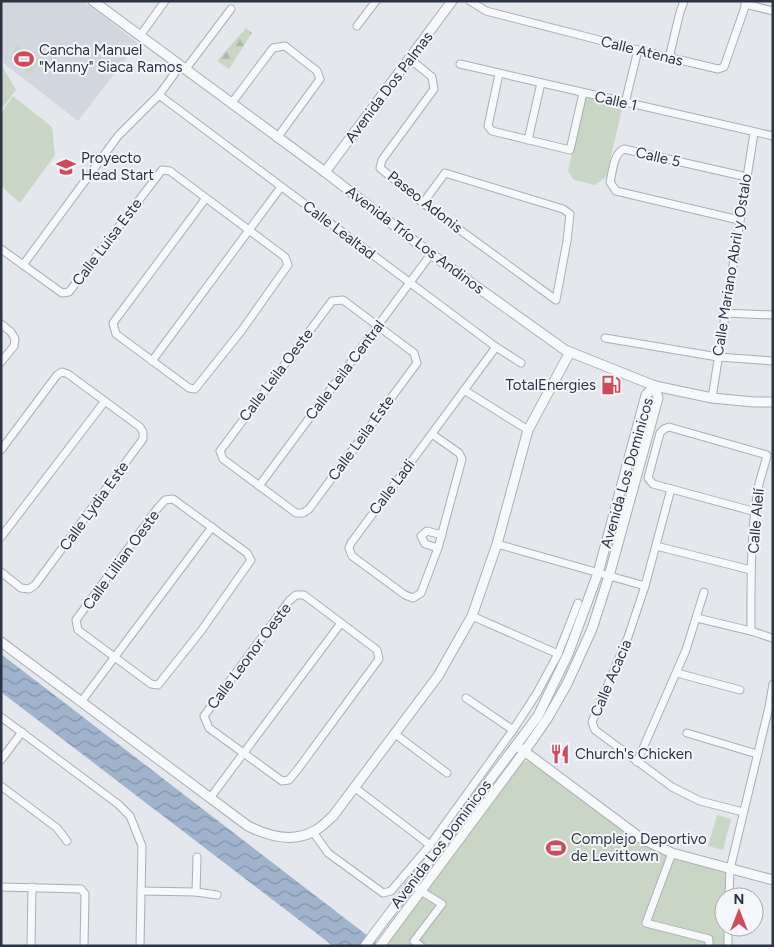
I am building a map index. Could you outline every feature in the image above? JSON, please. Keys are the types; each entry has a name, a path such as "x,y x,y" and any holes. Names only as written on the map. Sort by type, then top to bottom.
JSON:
{"street":[{"name":"Avenida Trío Los Andinos","path":"93,1 325,172 432,254 570,352 655,386 712,398 773,402"},
{"path":"140,36 165,1"},
{"path":"357,26 376,1"},
{"name":"Avenida Dos Palmas","path":"325,172 452,1"},
{"name":"Calle Atenas","path":"470,1 486,11 718,69 724,67 746,3 773,11"},
{"path":"669,58 684,1"},
{"path":"23,265 118,136 183,68 231,9"},
{"path":"231,104 273,48 285,46 317,71 320,79 277,138"},
{"path":"626,103 638,50"},
{"name":"Paseo Adonis","path":"410,59 432,77 434,89 382,160 380,168 423,202 556,300 570,214 563,209 445,173 423,202"},
{"name":"Calle 1","path":"460,64 773,136"},
{"path":"499,74 488,126 492,131 570,150 583,93"},
{"path":"528,140 541,83"},
{"name":"Calle Lealtad","path":"158,96 496,347 521,363"},
{"name":"Calle Mariano Abril y Ostalo","path":"712,398 754,133"},
{"name":"Calle 5","path":"739,220 616,191 610,182 616,156 624,149 746,177"},
{"name":"Calle Luisa Este","path":"1,249 62,293 69,292 162,170 170,172 206,198"},
{"path":"152,361 281,187"},
{"path":"206,198 285,257 288,266 196,389 189,388 116,334 113,323 206,198"},
{"name":"Calle Leila Central","path":"259,486 432,254"},
{"name":"Calle Leila Oeste","path":"259,486 223,459 220,451 262,393 332,300 343,300 378,326"},
{"path":"724,313 773,315"},
{"path":"1,324 12,332 15,339 14,346 1,362"},
{"name":"Calle Leila Este","path":"259,486 296,513 303,514 309,509 416,363 414,353 378,326"},
{"path":"605,338 718,357 773,361"},
{"name":"Calle Ladi","path":"438,548 421,593 413,598 405,595 352,556 349,548 351,542 496,347"},
{"path":"1,642 248,826 265,835 291,838 313,832 333,816 438,676 472,616 498,544 528,430 570,352"},
{"path":"1,450 57,375 62,372 68,374 105,401 1,537"},
{"name":"Avenida Los Dominicos","path":"365,946 538,716 568,654 598,573 646,395 655,386"},
{"name":"Avenida Los Dominicos","path":"380,946 524,752 547,719 567,684 592,629 609,576 658,398 655,386"},
{"path":"464,390 528,430"},
{"name":"Calle Lydia Este","path":"1,572 21,588 29,589 35,585 143,439 143,432 140,427 105,401"},
{"name":"Calle Alelí","path":"671,489 653,484 648,478 660,433 669,427 768,455 759,484 756,512 751,570 751,631"},
{"path":"432,434 459,453 462,459 442,535 438,548 425,544 421,536 427,532 442,535"},
{"path":"671,489 756,512"},
{"name":"Calle Acacia","path":"671,489 645,586 628,637 592,722 595,730 679,791 700,801 743,812"},
{"name":"Calle Lillian Oeste","path":"114,657 78,630 76,620 157,509 165,500 172,499 212,527"},
{"path":"81,702 114,657 212,527 248,553 250,560 201,631 158,685 151,684 114,657"},
{"path":"498,544 645,586"},
{"path":"656,546 751,570"},
{"path":"637,762 677,673 697,618 704,592"},
{"name":"Calle Leonor Oeste","path":"243,753 209,728 204,716 289,601 296,595 304,596 341,623"},
{"path":"313,832 328,853 383,893 391,890 430,845 513,730 537,693 558,654 578,603"},
{"path":"472,616 558,654"},
{"path":"697,618 772,638"},
{"path":"210,798 243,753 341,623 377,650 379,659 289,780 282,781 243,753"},
{"path":"677,673 740,690"},
{"path":"729,887 730,869 743,812 757,754 770,718 773,684"},
{"path":"466,698 513,730"},
{"path":"1,716 118,804 130,816 142,846 140,946"},
{"path":"1,760 22,732"},
{"path":"687,733 757,754"},
{"path":"395,734 447,773"},
{"path":"516,745 642,839 672,853 773,880"},
{"path":"1,786 57,828 67,841"},
{"path":"354,787 430,845"},
{"path":"672,853 646,923 709,939 709,946"},
{"path":"196,892 197,857"},
{"path":"411,885 442,904 414,941 421,946"},
{"path":"1,887 81,888 85,894 84,946"},
{"path":"31,946 32,887"},
{"path":"141,891 196,892 217,895"}],"shaded area":[{"path":"1,1 83,1 138,43 78,121 1,61"}],"green space":[{"path":"246,28 252,33 229,69 217,61"},
{"name":"Cancha Manuel \"Manny\" Siaca Ramos","path":"18,45 40,61 30,74 9,58"},
{"path":"1,64 16,90 1,110"},
{"path":"13,96 52,127 55,155 20,203 1,186 1,113"},
{"path":"585,96 623,105 606,177 595,185 574,180 568,171"},
{"name":"Complejo Deportivo de Levittown","path":"523,761 528,761 537,766 642,840 728,873 730,887 714,887 714,937 732,937 732,946 392,946 386,940"},
{"path":"717,815 731,819 723,850 708,846"}],"water":[{"path":"1,654 381,946 333,946 1,692"}],"place":[{"name":"Cancha Manuel \"Manny\" Siaca Ramos","path":"24,59"},
{"name":"Proyecto Head Start","path":"66,167"},
{"name":"TotalEnergies","path":"611,385"},
{"name":"Church's Chicken","path":"560,754"},
{"name":"Complejo Deportivo de Levittown","path":"556,848"}]}
